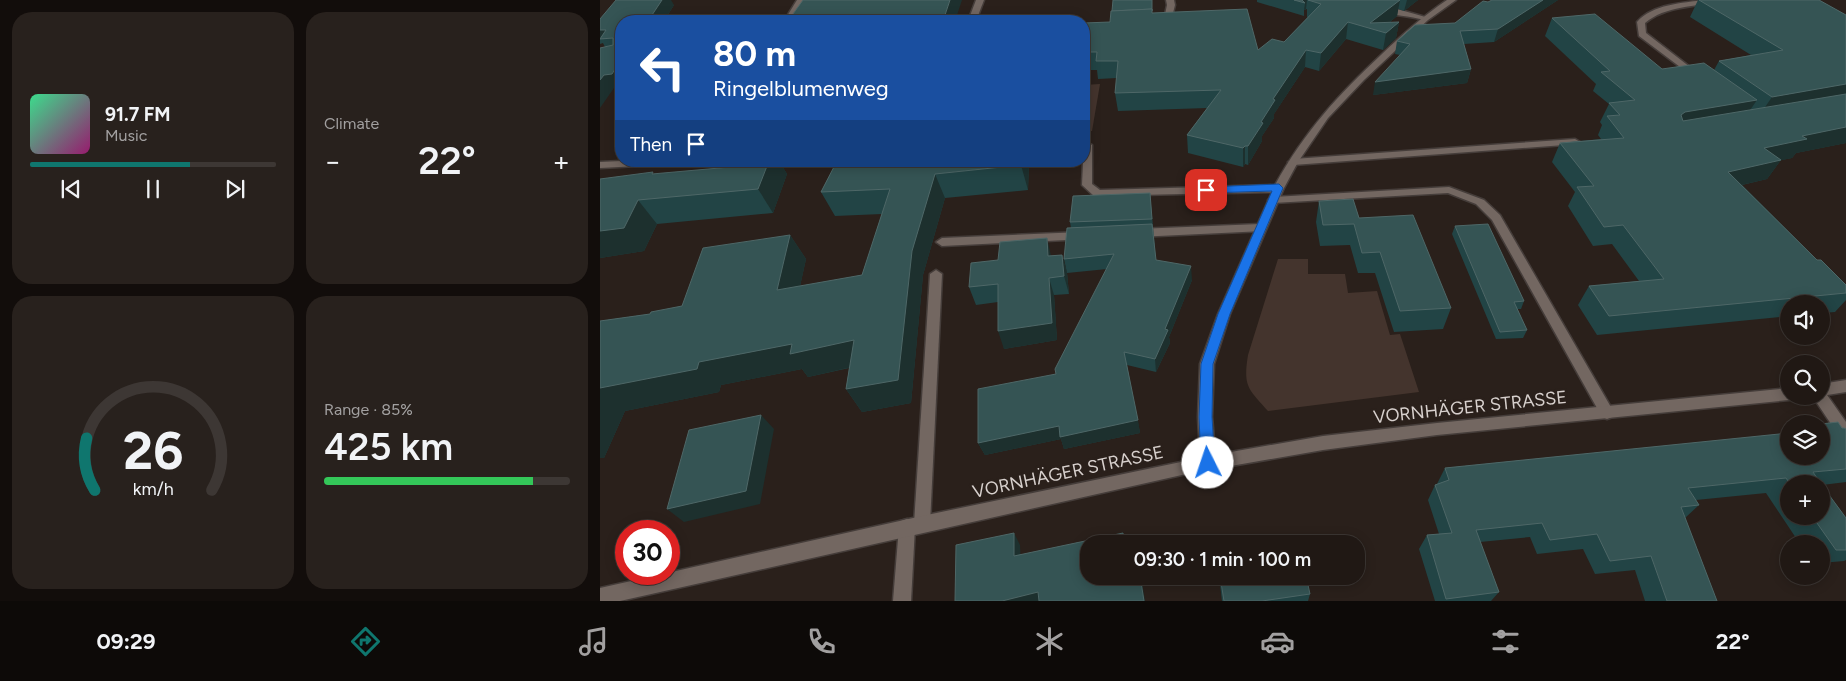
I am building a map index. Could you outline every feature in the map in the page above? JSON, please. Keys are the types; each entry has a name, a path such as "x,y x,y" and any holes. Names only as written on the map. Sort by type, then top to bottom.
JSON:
{"street":[{"path":"792,15 801,0"},
{"path":"974,15 980,0"},
{"path":"1148,23 1167,21 1171,5 1170,0"},
{"path":"1208,463 1205,417 1207,364 1224,314 1276,194 1293,162 1331,110 1361,78 1424,18 1452,0"},
{"path":"1703,81 1642,34 1641,22 1648,15 1663,10 1721,0"},
{"path":"1374,10 1397,11 1424,18"},
{"path":"1293,162 1586,141"},
{"path":"600,165 615,164"},
{"path":"1087,167 1087,185 1098,194 1276,194 1448,190 1480,202 1496,218 1607,413"},
{"path":"1120,234 1260,228"},
{"path":"942,242 1091,236"},
{"path":"902,601 915,526 936,274"},
{"path":"1830,389 1846,386"},
{"name":"VORNHÄGER STRASSE","path":"600,597 915,526 1208,463 1323,443 1437,429 1780,395"},
{"path":"1826,405 1846,434"}],"shaded area":[{"path":"1100,84 1092,131 1090,131 1090,85"},
{"path":"1278,259 1308,259 1308,274 1345,274 1348,293 1377,291 1390,335 1400,334 1419,392 1268,411 1252,392 1246,374 1248,355"}],"building":[{"path":"616,0 662,0 652,15 615,15 615,69 612,74 604,75 600,80 600,48 613,45 613,38 600,39 606,30 600,30 600,19"},
{"path":"803,0 950,0 945,15 792,15"},
{"path":"1113,0 1152,0 1152,9 1112,11"},
{"path":"1308,0 1400,0 1370,23 1399,22 1386,33 1348,22 1321,53 1306,50 1273,99 1275,100 1261,122 1263,123 1248,146 1243,148 1187,135 1221,90 1115,93 1118,61 1096,61 1097,52 1090,52 1090,23 1110,22 1111,11 1152,9 1152,13 1247,9 1258,50 1272,39 1284,42 1321,4"},
{"path":"1492,0 1543,0 1498,29 1460,31 1471,69 1375,82 1410,44 1397,41 1415,25 1455,23 1483,1 1488,2"},
{"path":"1699,0 1819,0 1846,15 1846,84 1772,97 1719,61 1783,50"},
{"path":"1595,14 1662,69 1704,63 1757,100 1685,112 1681,115 1683,121 1846,94 1846,127 1802,136 1807,139 1764,148 1781,160 1728,172 1817,260 1821,260 1846,285 1846,293 1780,295 1780,299 1609,316 1589,286 1664,279 1623,225 1604,227 1577,187 1594,186 1560,143 1624,138 1607,116 1620,115 1609,103 1635,100 1601,72 1610,71 1552,18"},
{"path":"731,167 767,167 758,189 638,200 624,228 600,231 600,179 653,172 652,174"},
{"path":"834,167 1002,167 935,174 912,251 898,380 846,389 854,340 790,354 792,344 699,362 697,369 600,388 600,321 650,314 651,312 682,306 703,248 790,235 777,290 862,275 890,189 821,192"},
{"path":"1150,193 1152,219 1070,222 1073,196"},
{"path":"1353,199 1359,218 1413,215 1451,308 1400,311 1380,252 1362,253 1354,224 1323,225 1319,201"},
{"path":"1152,224 1156,260 1191,266 1165,329 1168,330 1155,359 1124,352 1138,420 1060,437 1059,426 978,443 978,389 1056,374 1055,369 1114,254 1064,259 1067,228"},
{"path":"1488,224 1524,301 1514,302 1527,330 1500,332 1455,226"},
{"path":"1047,238 1048,256 1062,255 1064,276 1049,278 1052,323 998,331 998,284 969,287 971,263 998,260 1000,242"},
{"path":"761,415 746,491 667,509 689,430"},
{"path":"1838,422 1842,428 1846,429 1846,469 1813,472 1815,475 1780,475 1780,479 1688,488 1699,505 1681,507 1717,601 1667,601 1651,556 1610,561 1597,534 1550,540 1542,523 1476,530 1499,592 1446,599 1427,535 1452,533 1435,485 1449,480 1445,468 1780,434 1780,465 1830,465 1830,423"},
{"path":"1830,496 1846,518 1846,550 1836,550 1830,542 1830,535 1825,535 1818,525 1830,525"},
{"path":"1014,533 1014,556 1080,542 1080,585 1141,585 1144,601 1039,601 1038,592 1002,601 955,601 956,545"},
{"path":"1221,585 1308,585 1310,594 1262,601 1224,601"}],"route":[{"path":"1206,190 1279,188 1224,314 1207,364 1205,417 1208,463"}]}
